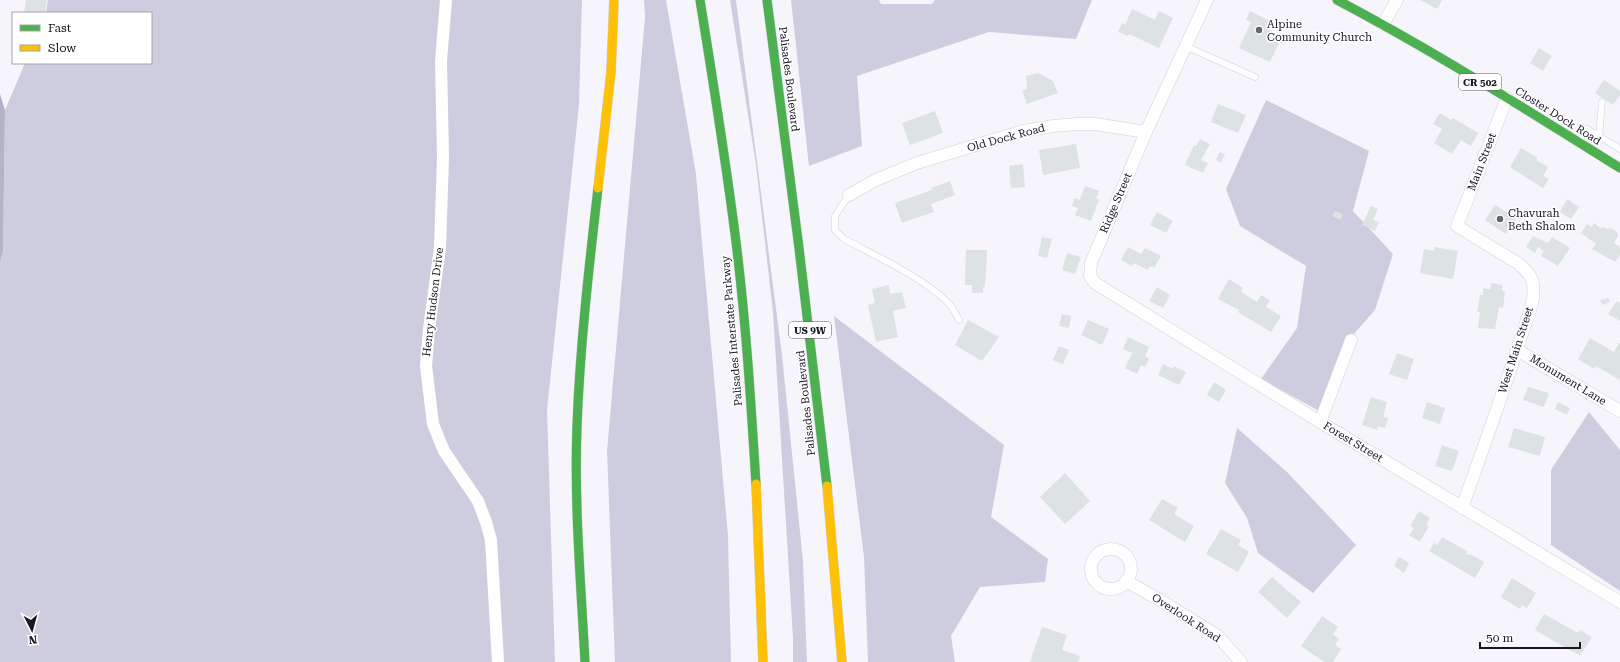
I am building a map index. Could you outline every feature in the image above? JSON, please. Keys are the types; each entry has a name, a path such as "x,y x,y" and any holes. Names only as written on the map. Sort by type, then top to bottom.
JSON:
{"main road":[{"path":"585,662 578,534 577,427 583,321 611,72 614,0"},
{"name":"Palisades Interstate Parkway","path":"700,0 722,137 740,277 753,435 763,662"},
{"name":"Palisades Boulevard","path":"767,0 812,345 830,517 842,662"},
{"name":"Closter Dock Road","path":"1337,0 1383,24 1619,166"}],"street":[{"name":"Henry Hudson Drive","path":"446,0 441,61 443,132 440,248 429,329 426,366 433,424 444,451 478,501 491,540 498,662"},
{"path":"1146,132 1207,0"},
{"path":"1383,24 1397,0"},
{"name":"Main Street","path":"1457,226 1507,98"},
{"name":"Old Dock Road","path":"849,195 876,180 917,163 1023,131 1053,126 1095,124 1146,132"},
{"name":"Ridge Street","path":"1090,276 1090,263 1146,132"},
{"name":"West Main Street","path":"1457,226 1519,264 1531,276 1533,291 1532,302 1517,350 1462,508"},
{"name":"Forest Street","path":"1090,276 1095,283 1320,422 1620,602"},
{"path":"1320,422 1350,340"},
{"name":"Monument Lane","path":"1517,350 1620,411"},
{"name":"Overlook Road","path":"1126,581 1218,636 1241,662"}],"lane":[{"path":"1185,46 1254,77"},
{"path":"1599,136 1602,102"},
{"path":"1579,143 1587,129 1620,149"},
{"path":"849,195 835,216 835,230 844,239 921,282 952,307 959,320"}],"shaded area":[{"path":"48,0 582,0 579,105 547,410 555,662 0,662 0,262 3,251 5,110 25,64 152,64 152,12 46,12"},
{"path":"644,0 666,0 696,174 728,536 731,662 615,662 607,451 645,17"},
{"path":"730,0 736,0 782,355 803,561 807,662 793,662 793,638 773,312 756,165"},
{"path":"791,0 879,0 881,4 932,4 935,0 1092,0 1076,39 989,32 857,76 862,146 809,166"},
{"path":"0,94 5,110 3,251 0,262"},
{"path":"1266,100 1369,151 1353,211 1393,254 1375,310 1347,342 1319,411 1261,379 1297,328 1306,266 1240,226 1226,189"},
{"path":"834,316 1004,445 991,517 1048,559 1045,582 980,587 951,636 955,662 868,662 864,557"},
{"path":"1589,412 1620,450 1620,591 1551,545 1551,470"},
{"path":"1237,428 1287,472 1356,545 1313,593 1258,553 1247,518 1225,483"}],"building":[{"path":"26,0 47,0 45,12 24,12"},
{"path":"1420,0 1442,0 1437,9"},
{"path":"1132,9 1155,20 1159,11 1173,18 1159,48 1129,34 1128,36 1118,32 1122,23 1125,25"},
{"name":"Alpine Community Church","path":"1250,11 1274,23 1267,38 1279,43 1270,62 1239,48 1251,22 1246,20"},
{"path":"1539,48 1552,56 1543,71 1530,63"},
{"path":"1038,73 1053,81 1058,93 1027,104 1022,90 1027,89 1026,76"},
{"path":"1604,80 1620,91 1620,95 1613,105 1595,93"},
{"path":"1218,104 1246,115 1238,133 1211,122"},
{"path":"935,111 943,133 910,145 902,123"},
{"path":"1440,113 1451,120 1453,118 1478,133 1471,146 1461,140 1452,154 1434,143 1442,129 1433,124"},
{"path":"1200,139 1210,144 1201,160 1208,163 1203,173 1185,165 1194,145 1196,146"},
{"path":"1076,144 1080,168 1043,175 1039,150"},
{"path":"1521,148 1538,158 1536,160 1548,167 1543,176 1549,179 1543,188 1510,167"},
{"path":"1219,152 1225,154 1221,163 1216,160"},
{"path":"1023,164 1025,187 1011,188 1009,166"},
{"path":"950,181 955,195 931,204 934,212 902,223 895,203 932,190 931,188"},
{"path":"1085,186 1099,191 1096,198 1099,200 1091,221 1075,215 1078,208 1072,206 1075,198 1080,200"},
{"path":"1567,199 1579,207 1571,219 1560,212"},
{"name":"Chavurah Beth Shalom","path":"1495,205 1516,218 1506,234 1485,220"},
{"path":"1371,206 1378,209 1373,220 1379,222 1375,231 1362,225"},
{"path":"1335,211 1343,214 1341,220 1332,216"},
{"path":"1157,212 1173,221 1166,233 1150,225"},
{"path":"1594,223 1602,229 1603,227 1607,229 1611,228 1617,232 1618,236 1614,243 1620,247 1620,255 1615,262 1592,249 1596,244 1581,233 1587,224 1592,227"},
{"path":"1533,236 1548,243 1552,237 1570,248 1558,266 1541,256 1544,251 1538,247 1535,253 1526,247"},
{"path":"1042,237 1052,239 1047,258 1038,256"},
{"path":"1128,247 1141,254 1145,248 1161,256 1154,268 1150,266 1148,270 1134,263 1132,266 1121,260"},
{"path":"1434,247 1458,251 1453,279 1420,273 1424,249 1434,251"},
{"path":"966,250 987,250 985,287 983,287 983,293 972,293 972,285 965,285"},
{"path":"1067,253 1081,257 1075,274 1062,270"},
{"path":"1229,279 1243,288 1241,292 1257,302 1261,295 1270,300 1266,307 1281,316 1271,332 1238,312 1239,310 1218,299"},
{"path":"1491,283 1502,285 1502,291 1505,291 1503,308 1499,307 1495,329 1478,328 1480,312 1477,312 1480,295 1483,295 1483,288 1490,289"},
{"path":"889,285 890,294 902,292 906,308 893,311 898,337 876,342 868,305 875,303 872,289"},
{"path":"1157,287 1170,295 1163,308 1149,301"},
{"path":"1608,298 1610,302 1602,305 1600,300"},
{"path":"1617,301 1620,303 1620,321 1608,314"},
{"path":"1062,314 1071,316 1069,328 1059,326"},
{"path":"968,320 999,337 982,361 955,345"},
{"path":"1088,320 1109,329 1102,345 1081,335"},
{"path":"1128,337 1149,347 1145,356 1149,359 1145,367 1141,365 1137,374 1125,368 1132,353 1123,349"},
{"path":"1590,338 1614,352 1620,343 1620,380 1596,366 1594,369 1578,359"},
{"path":"1059,346 1069,350 1063,364 1053,360"},
{"path":"1397,353 1414,359 1407,380 1389,374"},
{"path":"1163,364 1173,369 1174,366 1186,372 1179,385 1158,375"},
{"path":"1214,382 1226,390 1219,402 1207,395"},
{"path":"1528,387 1549,393 1544,407 1523,400"},
{"path":"1371,397 1387,402 1383,417 1388,418 1385,428 1378,426 1377,430 1362,425"},
{"path":"1427,402 1445,408 1440,424 1422,418"},
{"path":"1558,402 1570,408 1567,415 1555,409"},
{"path":"1514,428 1545,437 1540,456 1508,447"},
{"path":"1442,445 1459,451 1452,471 1435,466"},
{"path":"1065,473 1090,501 1065,524 1040,497"},
{"path":"1162,499 1178,508 1174,514 1194,526 1185,542 1149,520"},
{"path":"1419,511 1430,518 1426,525 1429,526 1420,542 1409,535 1414,528 1410,526"},
{"path":"1221,529 1241,540 1238,545 1249,552 1238,572 1206,554"},
{"path":"1442,537 1467,551 1466,554 1470,554 1484,562 1475,578 1429,551 1434,543 1437,545"},
{"path":"1399,557 1409,563 1404,573 1394,566"},
{"path":"1272,577 1301,602 1287,618 1258,592"},
{"path":"1512,578 1536,593 1527,608 1522,605 1520,609 1501,597"},
{"path":"1544,614 1578,633 1580,630 1592,637 1580,656 1535,630"},
{"path":"1322,616 1338,627 1333,634 1339,639 1335,645 1341,649 1333,662 1324,662 1301,646"},
{"path":"1042,627 1067,635 1062,650 1080,656 1078,662 1030,662"}],"traffic: fast":[{"path":"700,0 724,151 740,272 756,484"},
{"path":"767,0 799,248 827,486"},
{"path":"1337,0 1445,60 1620,168"},
{"path":"585,662 577,515 576,456 578,396 588,277 598,188"}],"traffic: slow":[{"path":"598,188 611,72 614,0"},
{"path":"756,484 763,662"},
{"path":"827,486 842,662"}],"place":[{"name":"Alpine Community Church","path":"1259,30"},
{"name":"Chavurah Beth Shalom","path":"1500,219"}]}
